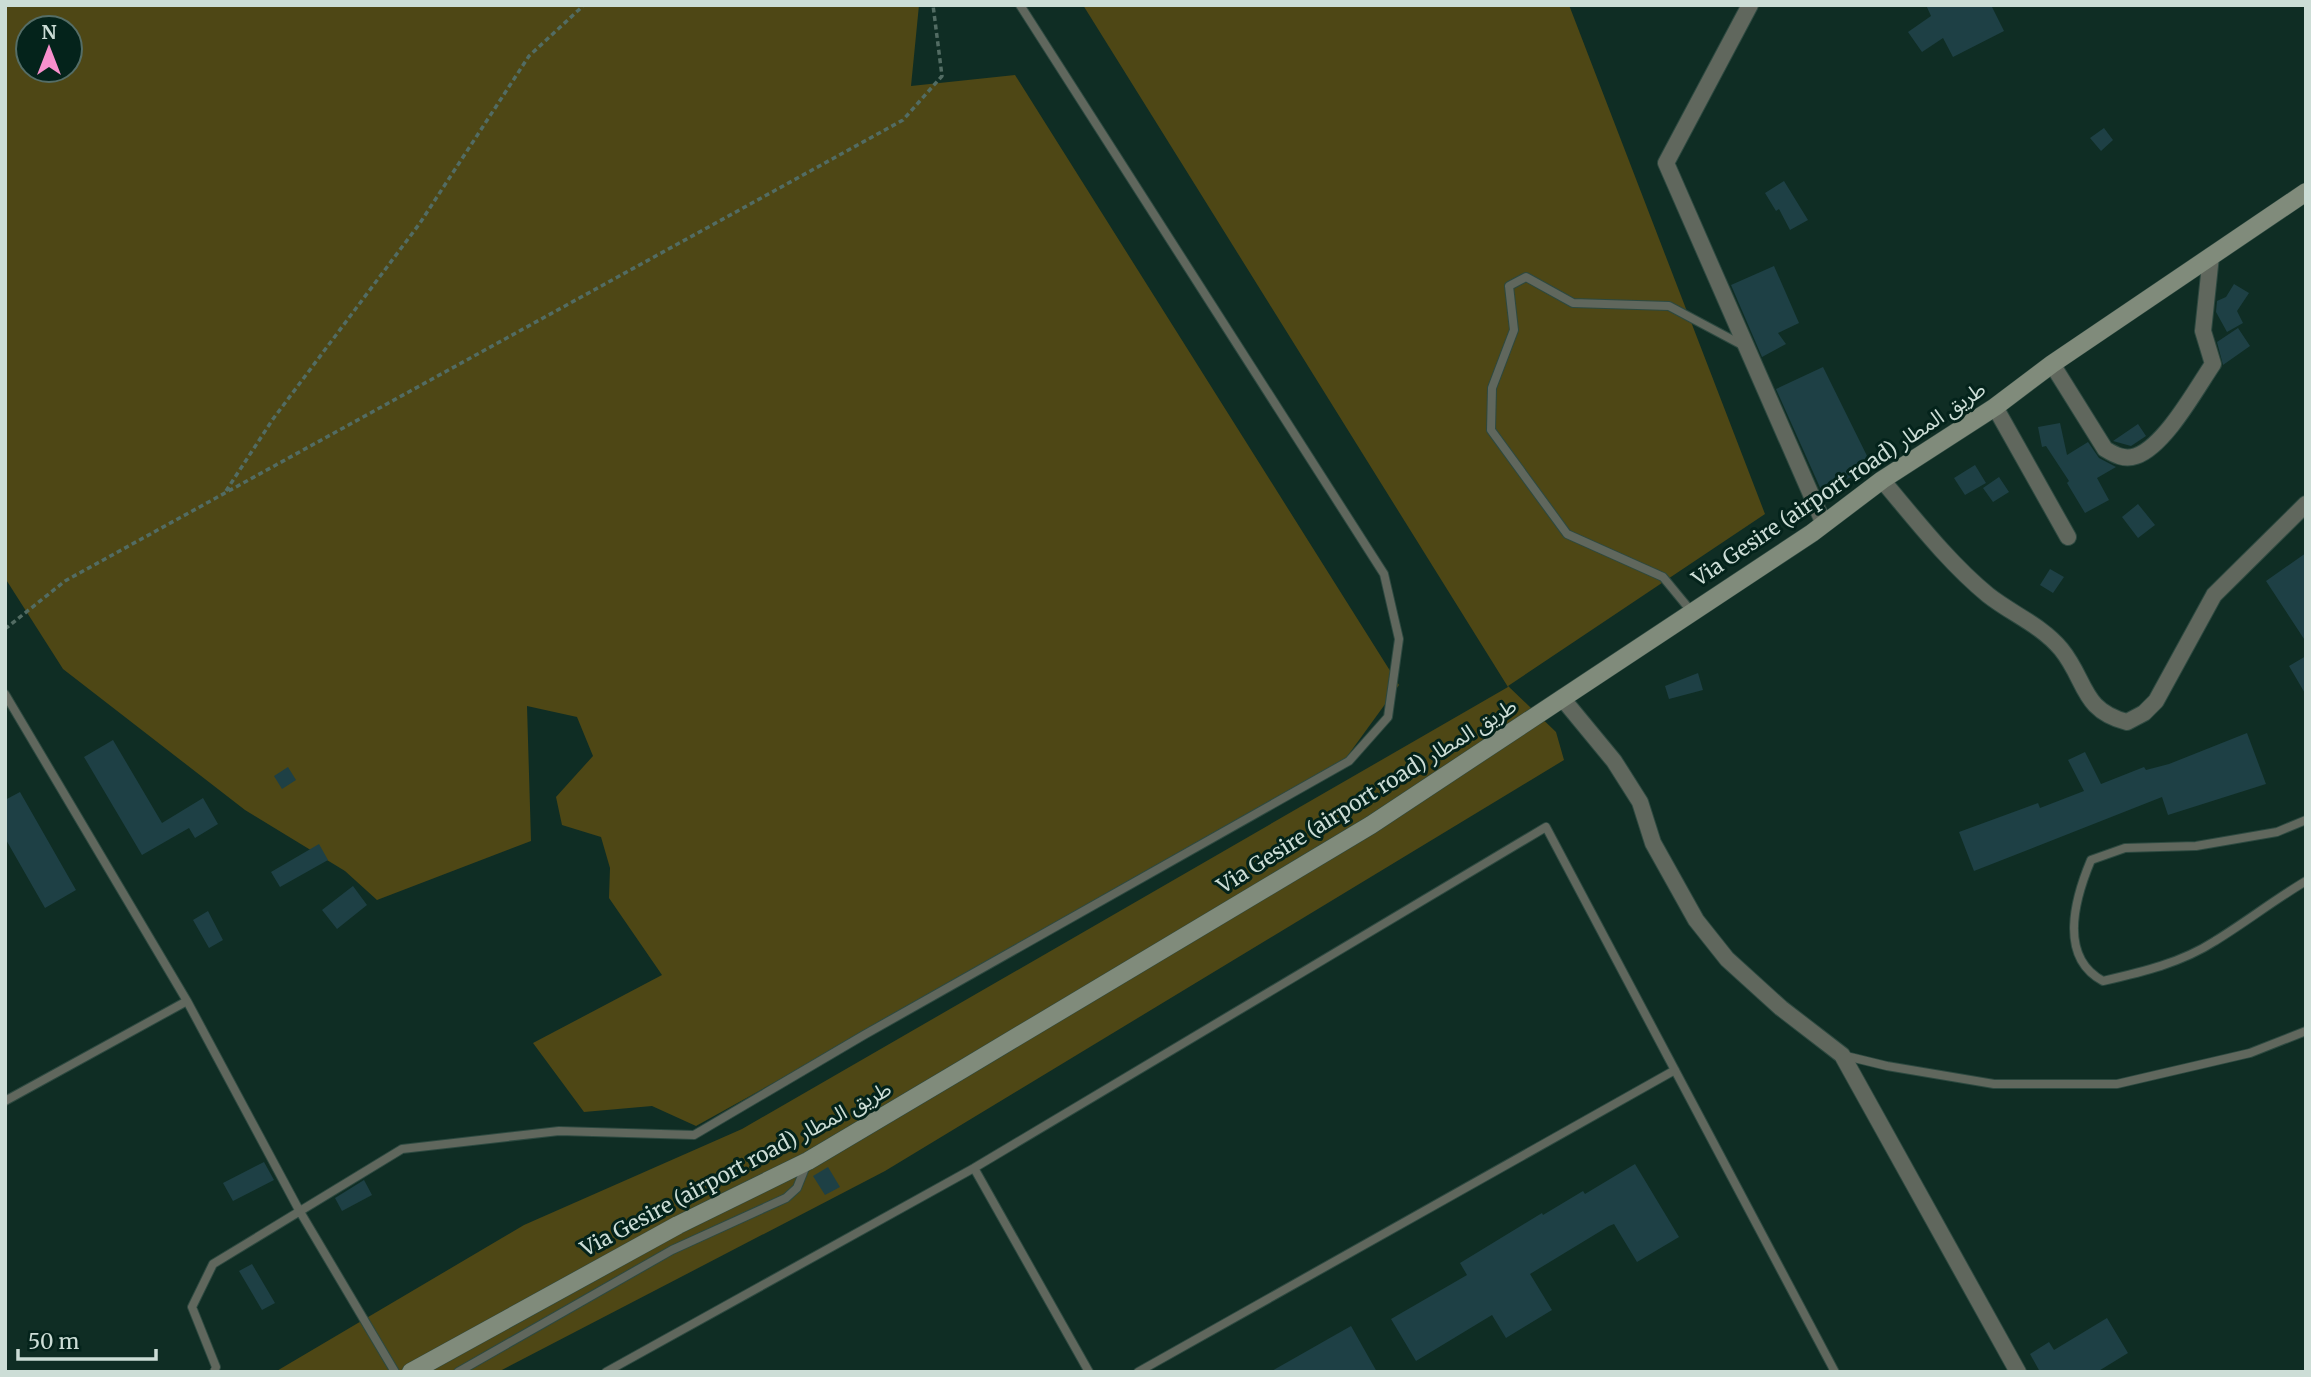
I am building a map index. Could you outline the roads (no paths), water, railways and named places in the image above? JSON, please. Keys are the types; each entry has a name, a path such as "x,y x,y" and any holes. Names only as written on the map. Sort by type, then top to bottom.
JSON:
{"main road":[{"name":"Via Gesire (airport road) طريق المطار","path":"411,1372 678,1225 808,1161 1371,825 1824,524 1882,480 1995,407 2052,364 2306,192"}],"street":[{"path":"1750,5 1666,163 1824,524"},
{"path":"2052,364 2105,449 2118,457 2133,457 2150,449 2213,364 2203,331 2211,256"},
{"path":"1995,407 2068,537"},
{"path":"1882,480 1970,578 1990,596 2037,626 2061,649 2091,702 2106,716 2127,722 2144,713 2156,701 2214,595 2306,504"},
{"path":"1562,698 1614,761 1640,802 1653,843 1704,930 1727,959 1842,1055 2018,1372"}],"lane":[{"path":"214,1372 216,1367 192,1307 213,1264 402,1149 559,1131 694,1135 864,1035 1349,761 1388,717 1399,639 1384,574 1020,5"},
{"path":"1690,611 1663,578 1567,534 1491,430 1492,388 1514,330 1510,286 1526,277 1573,303 1669,306 1745,346"},
{"path":"5,694 187,1001 299,1210 395,1372"},
{"path":"2306,820 2277,832 2196,846 2125,848 2091,860 2078,891 2074,921 2077,951 2088,973 2103,981 2159,968 2214,942 2270,902 2306,881"},
{"path":"606,1372 974,1168 1546,827 1835,1372"},
{"path":"5,1101 187,1001"},
{"path":"1842,1055 1887,1066 1994,1084 2117,1084 2250,1053 2306,1031"},
{"path":"1138,1372 1675,1070"},
{"path":"458,1372 672,1250 786,1198 797,1188 808,1161"},
{"path":"974,1168 1089,1372"}]}
